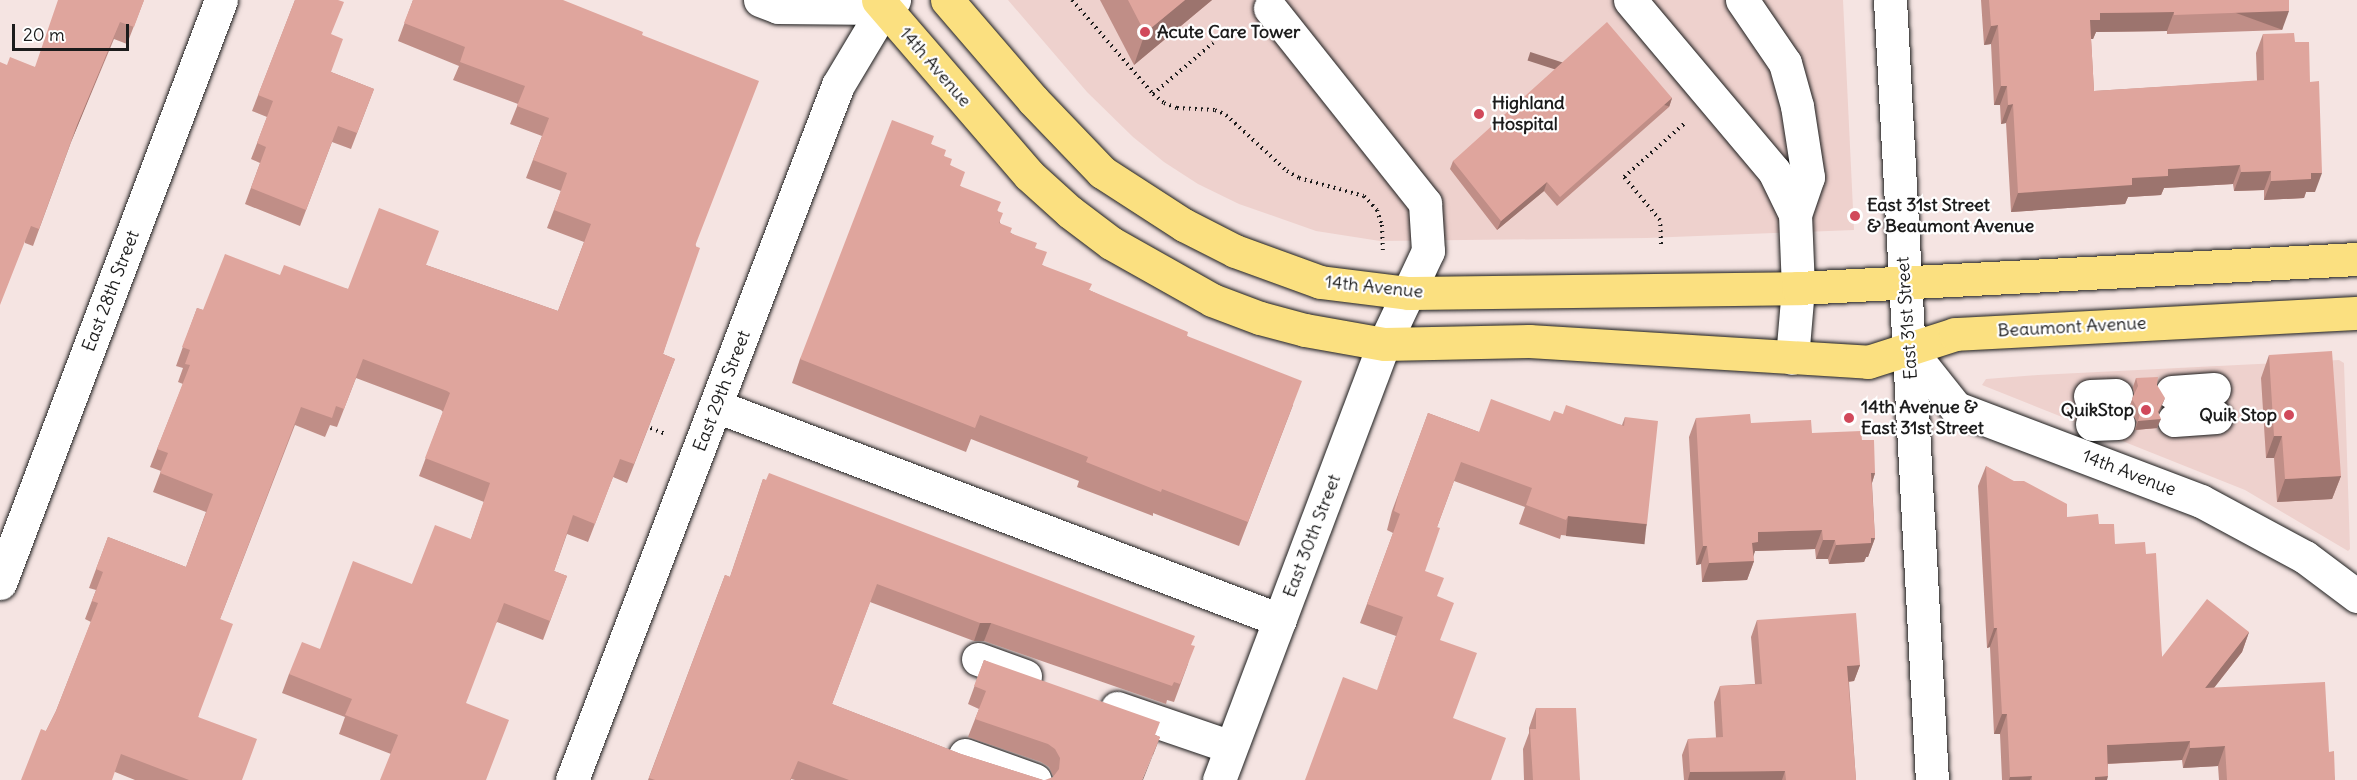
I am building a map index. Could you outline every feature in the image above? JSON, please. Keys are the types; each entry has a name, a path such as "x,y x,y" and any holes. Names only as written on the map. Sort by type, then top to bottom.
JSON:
{"main road":[{"name":"14th Avenue","path":"947,0 1034,100 1102,172 1184,225 1235,251 1320,282 1408,293 1798,288 1904,282"},
{"name":"14th Avenue","path":"885,3 1029,176 1070,212 1111,243 1212,300 1260,318 1384,344 1529,341 1792,358"},
{"path":"1904,282 2357,259"},
{"name":"Beaumont Avenue","path":"1792,358 1868,362 1955,334 2357,313"}],"street":[{"name":"East 28th Street","path":"0,583 221,0"},
{"path":"760,0 778,7 885,3"},
{"path":"1630,0 1774,171 1795,214"},
{"path":"1742,0 1785,63 1797,105 1808,177 1795,214 1798,288 1792,358"},
{"name":"East 31st Street","path":"1890,0 1932,780"},
{"name":"East 29th Street","path":"572,780 838,85 885,3"},
{"name":"East 30th Street","path":"1219,780 1384,344 1428,250 1425,202 1270,8"},
{"name":"14th Avenue","path":"1909,348 1956,408 2201,501 2304,557 2357,596"},
{"path":"2173,406 2215,403"},
{"path":"716,406 1280,620"},
{"path":"978,659 1056,687"},
{"path":"1090,698 1231,747"},
{"path":"965,755 1035,780"}],"path":[{"path":"1072,0 1153,94 1164,103 1177,108 1215,110 1226,115 1287,171 1299,178 1364,196 1377,210 1382,225 1383,250"},
{"path":"1153,94 1213,43"},
{"path":"1661,244 1660,220 1624,177 1687,121"},
{"path":"639,424 649,428"}],"shaded area":[{"name":"Highland Hospital","path":"1008,0 1843,0 1854,230 1647,238 1380,241 1316,231 1239,204 1198,184 1164,162 1133,137 1087,92"},
{"path":"2339,360 2344,363 2350,549 2348,551 2245,490 1982,385 1986,379 2038,375"}],"building":[{"path":"58,0 144,0 134,27 120,22 77,125 39,229 31,226 0,305 0,62 7,65 10,57 35,67"},
{"path":"295,0 344,2 331,34 343,39 331,72 374,89 357,133 338,126 306,210 251,188 266,147 257,143 273,101 258,95"},
{"path":"413,0 563,0 643,32 642,35 759,81 695,246 700,248 663,354 675,359 634,464 620,459 595,524 573,515 554,571 567,576 550,621 504,603 466,703 509,720 486,780 380,780 398,735 345,715 352,699 289,674 302,642 320,649 353,561 412,584 435,525 471,539 490,483 425,458 450,393 363,359 344,409 336,406 332,418 301,407 220,619 233,624 198,717 257,739 242,780 189,780 121,754 112,780 21,780 41,729 46,731 56,711 98,603 92,601 103,572 96,569 108,537 186,567 213,494 160,473 168,453 157,449 190,365 185,364 190,350 182,347 197,308 203,310 225,254 280,275 284,265 348,289 379,208 439,231 426,265 558,311 591,224 554,210 567,173 533,160 549,118 517,106 525,86 460,62 465,47 404,23"},
{"path":"1128,0 1185,0 1145,33"},
{"path":"1989,0 2289,0 2289,11 2174,15 2174,12 2100,13 2100,20 2090,20 2094,91 2264,80 2263,34 2294,33 2295,42 2309,42 2310,82 2319,81 2322,173 2311,173 2311,179 2271,181 2271,171 2241,172 2240,165 2168,169 2168,176 2132,178 2132,185 2018,193 2013,104 2008,105 2007,86 2001,86 1998,25 1991,26"},
{"path":"1607,22 1672,98 1560,197 1547,182 1501,221 1453,161"},
{"path":"892,120 934,136 931,144 946,150 944,156 952,159 950,165 965,172 960,186 1001,202 997,211 1003,213 999,223 1012,228 1010,233 1037,243 1035,248 1047,252 1042,265 1092,284 1089,290 1188,332 1187,336 1302,381 1248,522 1162,489 1161,492 1086,462 1088,457 980,415 975,428 800,359"},
{"path":"2332,351 2341,476 2285,479 2282,436 2274,436 2269,355"},
{"path":"2158,377 2157,385 2165,398 2158,412 2161,419 2138,421 2140,413 2132,399 2138,386 2136,378"},
{"path":"1491,399 1550,421 1554,411 1563,414 1566,405 1624,426 1625,417 1658,421 1647,524 1568,516 1566,520 1526,505 1532,488 1461,462 1437,527 1440,528 1425,571 1444,578 1437,596 1454,603 1440,640 1477,653 1453,718 1506,738 1491,780 1305,780 1343,677 1377,690 1403,617 1367,604 1400,514 1394,511 1399,492 1428,413 1479,432"},
{"path":"1750,414 1751,423 1811,420 1812,433 1861,431 1862,440 1874,440 1875,473 1871,473 1875,538 1871,538 1871,543 1836,545 1835,540 1823,540 1822,530 1758,532 1758,542 1752,543 1754,561 1709,563 1707,546 1703,546 1696,418"},
{"path":"1986,466 2014,481 2024,481 2067,504 2067,517 2098,514 2099,524 2114,524 2115,544 2145,542 2146,554 2156,553 2162,657 2207,599 2249,632 2205,688 2325,682 2329,752 2334,751 2335,780 2227,780 2225,746 2190,748 2190,741 2107,745 2108,776 2095,777 2095,780 2032,780 2032,776 2010,777 2007,714 2002,714 1997,628 1994,628"},
{"path":"769,473 1195,636 1191,645 1195,646 1180,684 1174,682 1172,686 991,623 980,623 877,584 832,704 961,754 1043,780 849,780 798,761 790,780 655,780 649,778 725,575 730,577 763,479 766,480"},
{"path":"1856,613 1860,665 1847,666 1856,780 1786,780 1785,771 1690,772 1688,739 1723,737 1720,686 1762,684 1757,620"},
{"path":"984,660 1160,722 1155,735 1160,737 1142,780 1045,780 1053,777 1059,769 1060,758 1055,749 1048,744 975,719 986,691 974,686"},
{"path":"1536,708 1576,708 1580,780 1533,780 1530,729 1536,729"}],"place":[{"name":"Acute Care Tower","path":"1145,32"},
{"name":"Highland Hospital","path":"1479,114"},
{"name":"East 31st Street & Beaumont Avenue","path":"1855,216"},
{"name":"QuikStop","path":"2146,410"},
{"name":"Quik Stop","path":"2289,415"},
{"name":"14th Avenue & East 31st Street","path":"1849,418"}]}
